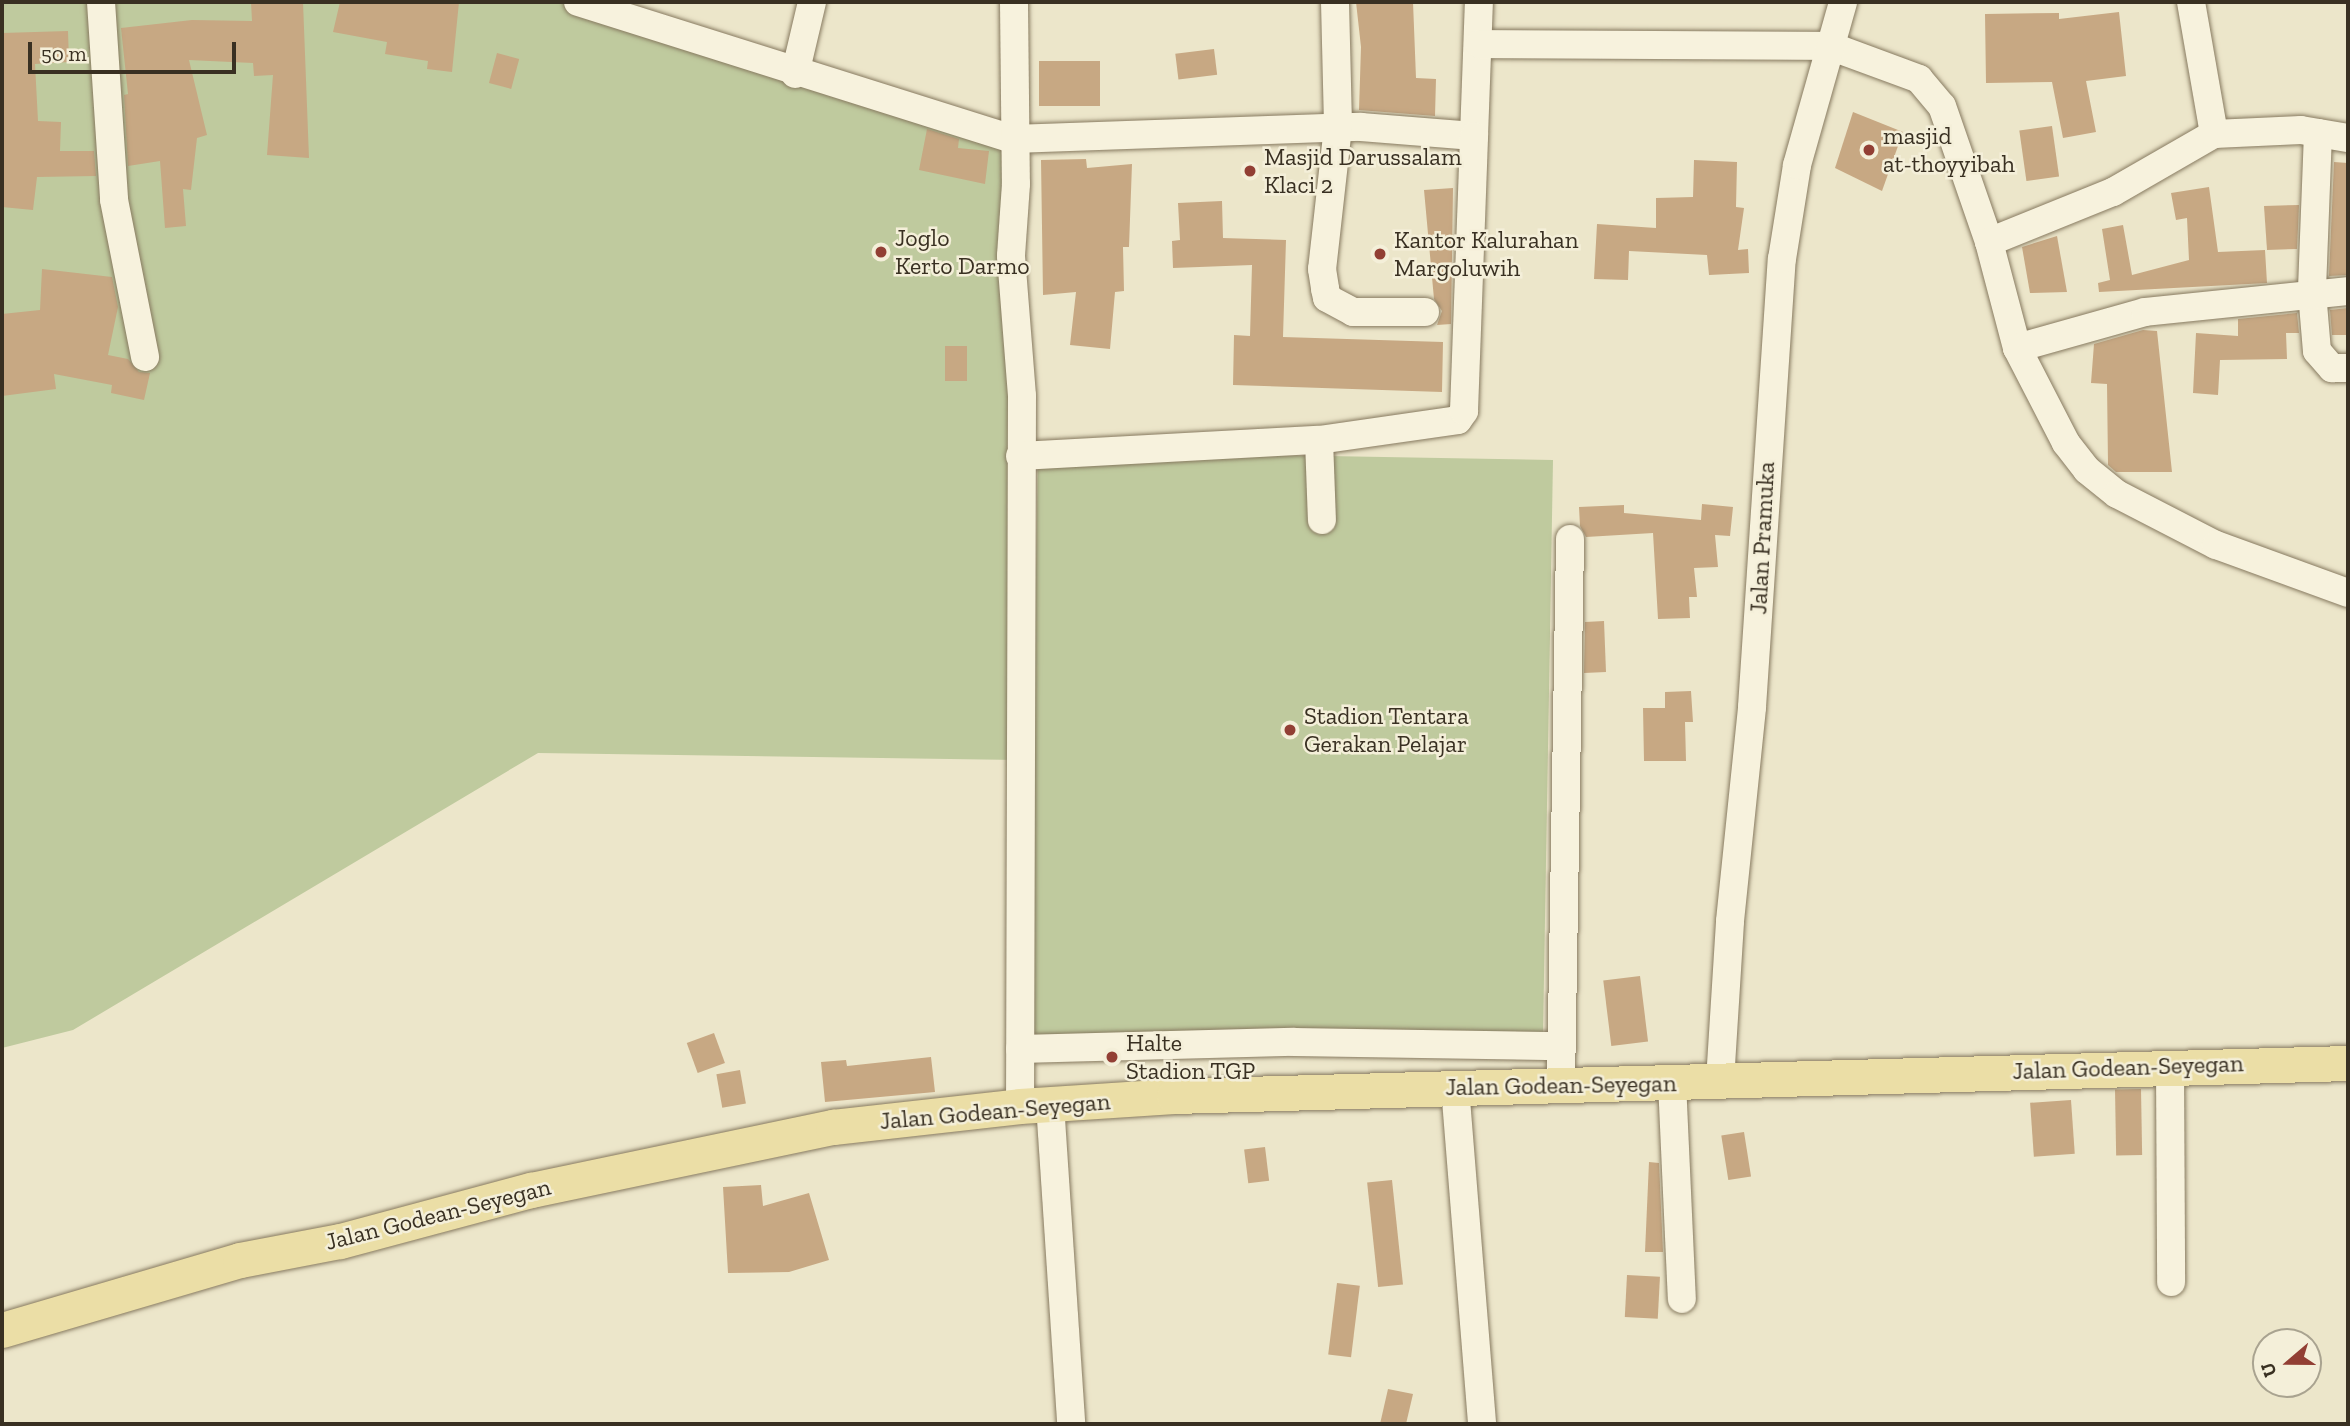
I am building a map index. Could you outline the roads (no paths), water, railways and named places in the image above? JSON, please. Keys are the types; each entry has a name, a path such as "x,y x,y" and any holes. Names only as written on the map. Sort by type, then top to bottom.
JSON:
{"main road":[{"name":"Jalan Godean-Seyegan","path":"2,1330 240,1260 340,1241 531,1189 833,1127 1035,1105 1455,1087 1720,1081 2170,1065 2348,1063"}],"street":[{"path":"101,2 114,200 145,357"},
{"path":"578,2 795,74 1013,139 1338,127 1474,136"},
{"path":"795,74 812,2"},
{"path":"1014,2 1013,139 1016,184 1011,256 1022,396 1020,1049 1035,1105 1071,1424"},
{"path":"1335,2 1338,127 1322,269 1327,298 1353,312 1424,312"},
{"path":"1020,456 1319,440 1448,424 1464,411 1480,44 1479,2"},
{"name":"Jalan Pramuka","path":"1720,1081 1730,921 1752,707 1782,259 1797,165 1843,2"},
{"path":"2192,2 2214,134"},
{"path":"1480,44 1830,46 1919,79 1942,106 1989,242 2017,348 2066,443 2087,470 2117,494 2216,545 2348,593"},
{"path":"1989,242 2113,191 2214,134 2318,133 2348,138"},
{"path":"2318,133 2312,292 2317,351 2332,368 2348,368"},
{"path":"2017,348 2145,312 2312,292 2348,291"},
{"path":"1319,440 1322,520"},
{"path":"1561,1084 1570,539"},
{"path":"1020,1049 1294,1042 1562,1046"},
{"path":"2170,1065 2171,1282"},
{"path":"1672,1082 1682,1299"},
{"path":"1455,1087 1482,1424"}],"place":[{"name":"masjid at-thoyyibah","path":"1869,150"},
{"name":"Masjid Darussalam Klaci 2","path":"1250,171"},
{"name":"Joglo Kerto Darmo","path":"881,252"},
{"name":"Kantor Kalurahan Margoluwih","path":"1380,254"},
{"name":"Stadion Tentara Gerakan Pelajar","path":"1290,730"},
{"name":"Halte Stadion TGP","path":"1112,1057"}]}
